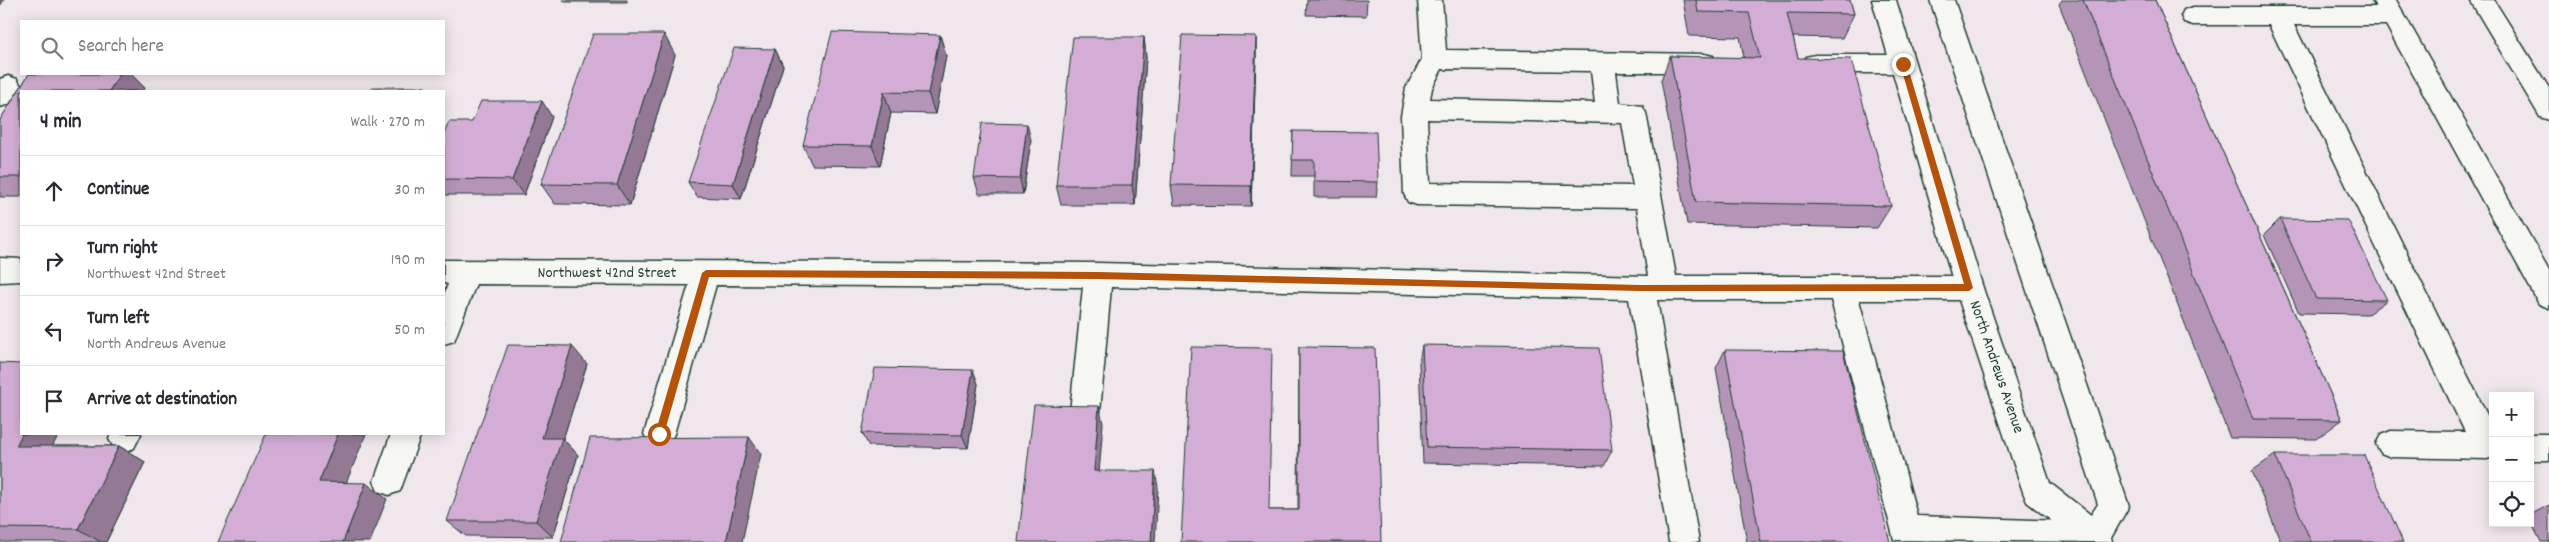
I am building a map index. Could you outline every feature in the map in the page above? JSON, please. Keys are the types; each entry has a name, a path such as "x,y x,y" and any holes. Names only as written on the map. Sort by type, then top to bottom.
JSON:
{"street":[{"path":"1430,0 1434,59 1420,88 1415,109 1417,194 1648,197"},
{"name":"North Andrews Avenue","path":"1884,0 1969,288 2038,492 2096,539"},
{"path":"1842,288 1905,530 2096,539 2114,506 2039,280 1942,0"},
{"path":"2482,0 2549,110"},
{"path":"2193,16 2277,16 2389,8 2549,296"},
{"path":"2277,16 2489,444"},
{"path":"1434,59 1731,63"},
{"path":"1602,62 1609,112"},
{"path":"1790,63 1903,64"},
{"path":"1415,109 1633,113 1648,197 1653,287 1684,542"},
{"path":"445,327 455,272"},
{"name":"Northwest 42nd Street","path":"455,272 1098,275 1653,287 1969,288"},
{"path":"659,434 706,273"},
{"path":"1085,412 1098,275"},
{"path":"389,480 406,435"},
{"path":"2391,444 2489,446"},
{"path":"2534,447 2549,447"}],"building":[{"path":"1696,0 1850,0 1854,14 1787,13 1798,58 1851,59 1891,206 1696,202 1670,56 1760,58 1749,13 1698,12"},
{"path":"2083,0 2155,0 2342,420 2253,419"},
{"path":"832,32 940,35 928,93 884,92 872,146 803,145"},
{"path":"593,34 664,34 617,185 541,184"},
{"path":"1182,35 1256,36 1251,186 1171,185"},
{"path":"1073,37 1144,37 1132,185 1056,185"},
{"path":"734,48 775,49 733,184 688,182"},
{"path":"28,75 119,75 110,90 20,90 20,177 0,177 0,120"},
{"path":"373,87 425,87 424,90 372,90"},
{"path":"481,101 542,101 512,180 445,179 445,132 449,122 472,122"},
{"path":"982,123 1027,124 1020,179 974,178"},
{"path":"1293,131 1376,132 1378,182 1314,181 1314,160 1292,160"},
{"path":"2280,219 2348,220 2387,300 2316,299"},
{"path":"508,345 572,346 542,438 562,438 536,521 447,521"},
{"path":"1422,345 1599,348 1612,450 1427,447"},
{"path":"1191,347 1272,348 1269,510 1299,510 1299,347 1375,348 1381,542 1181,542"},
{"path":"1725,350 1843,351 1890,542 1761,542"},
{"path":"0,363 20,364 22,435 16,446 119,446 78,529 0,528"},
{"path":"875,368 973,370 962,435 862,433"},
{"path":"1034,405 1099,406 1094,471 1155,471 1151,542 1018,542"},
{"path":"266,435 338,435 319,482 366,483 343,542 218,542"},
{"path":"749,437 726,542 561,542 590,438"},
{"path":"2275,455 2364,455 2403,542 2311,542"}],"route":[{"path":"659,434 706,273 1098,275 1641,288 1664,286 1969,288 1903,64"}]}
